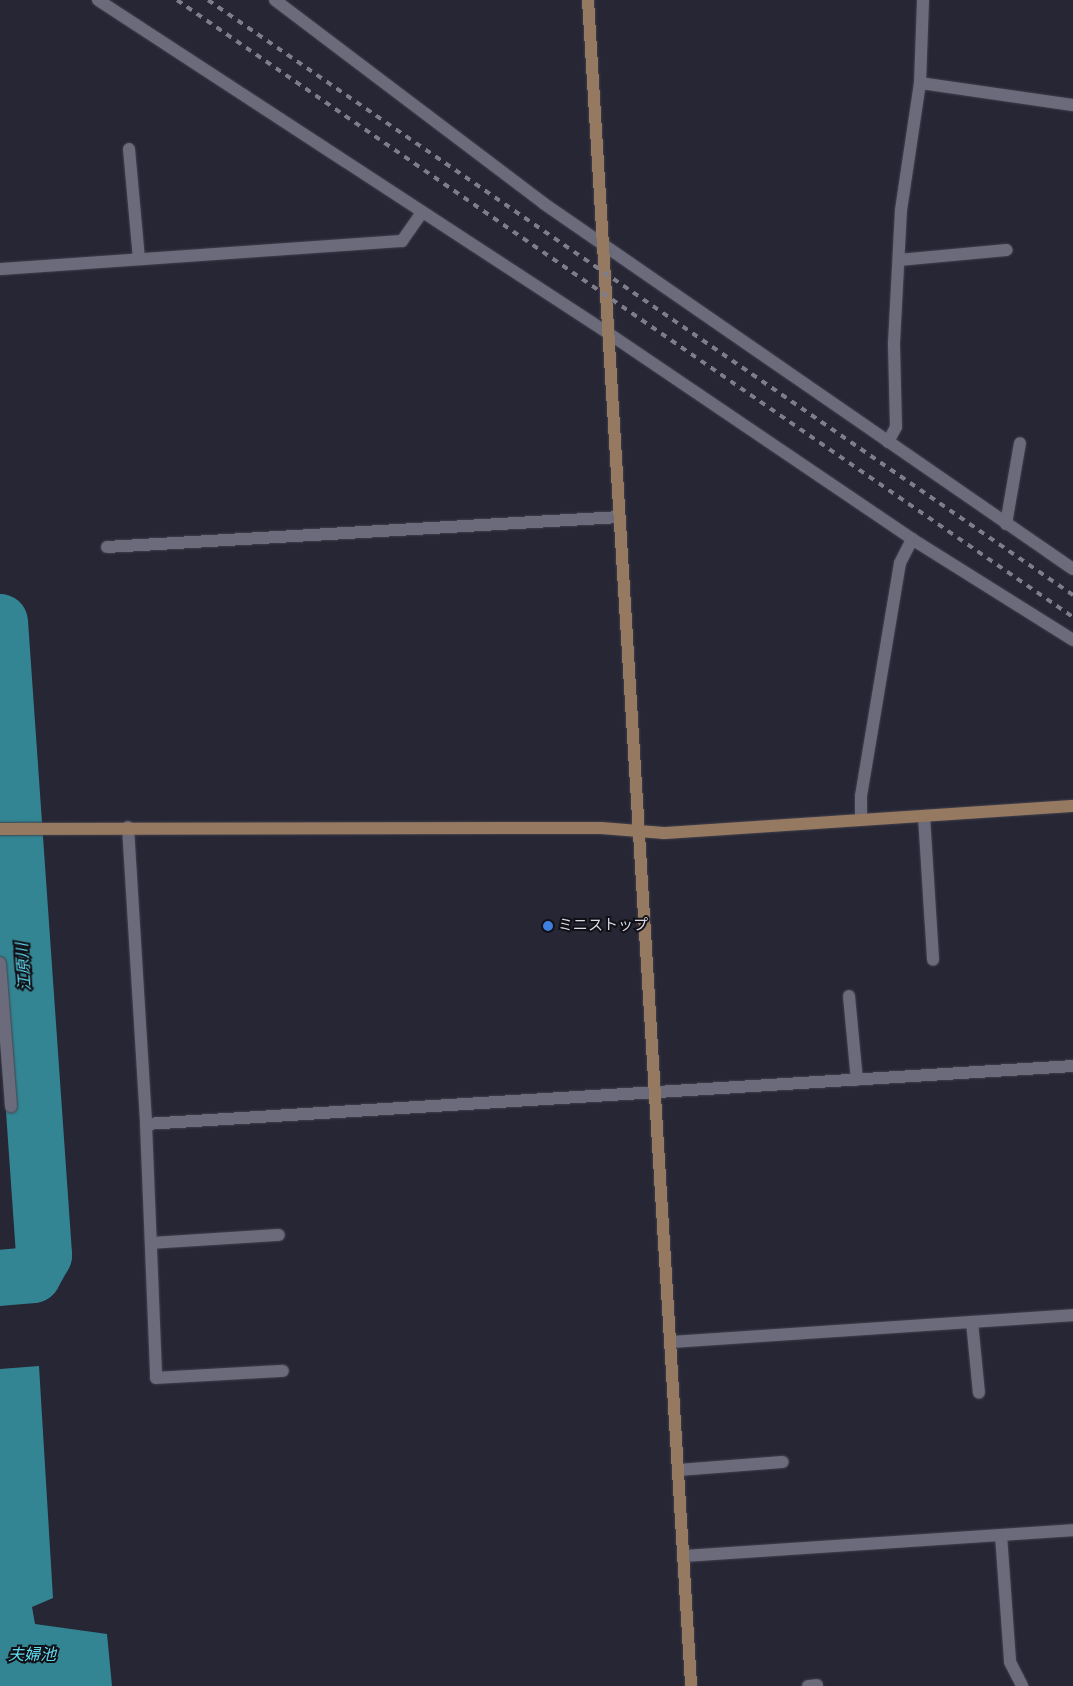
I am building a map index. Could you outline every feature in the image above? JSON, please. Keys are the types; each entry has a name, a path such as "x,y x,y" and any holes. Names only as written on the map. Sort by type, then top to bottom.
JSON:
{"street":[{"path":"98,0 608,333 912,539 1073,640"},
{"path":"275,0 603,245 1073,569"},
{"path":"588,0 691,1686"},
{"path":"888,442 896,427 894,343 901,210 920,83 923,0"},
{"path":"920,83 1073,105"},
{"path":"129,149 139,259"},
{"path":"0,269 402,241 422,212"},
{"path":"899,260 1007,250"},
{"path":"1006,524 1020,443"},
{"path":"107,547 620,517"},
{"path":"861,820 861,796 900,564 912,539"},
{"path":"1,829 33,830 128,827 592,828 664,833 1073,806"},
{"path":"924,816 933,960"},
{"path":"128,827 146,1124 156,1378 284,1372"},
{"path":"0,963 11,1107"},
{"path":"849,996 857,1080"},
{"path":"146,1124 1073,1066"},
{"path":"151,1243 279,1235"},
{"path":"670,1342 1073,1315"},
{"path":"972,1322 979,1392"},
{"path":"678,1470 783,1462"},
{"path":"683,1556 1073,1530"},
{"path":"1001,1535 1010,1662 1022,1686"}],"water":[{"name":"夫婦池","path":"39,1366 53,1598 32,1607 35,1624 107,1634 112,1686 0,1686 0,1369"}],"waterway":[{"name":"江原川","path":"0,622 44,1255 33,1275 0,1278"}],"railway":[{"path":"177,0 1073,617"},
{"path":"208,0 1073,595"}],"place":[{"name":"ミニストップ","path":"548,926"}]}
